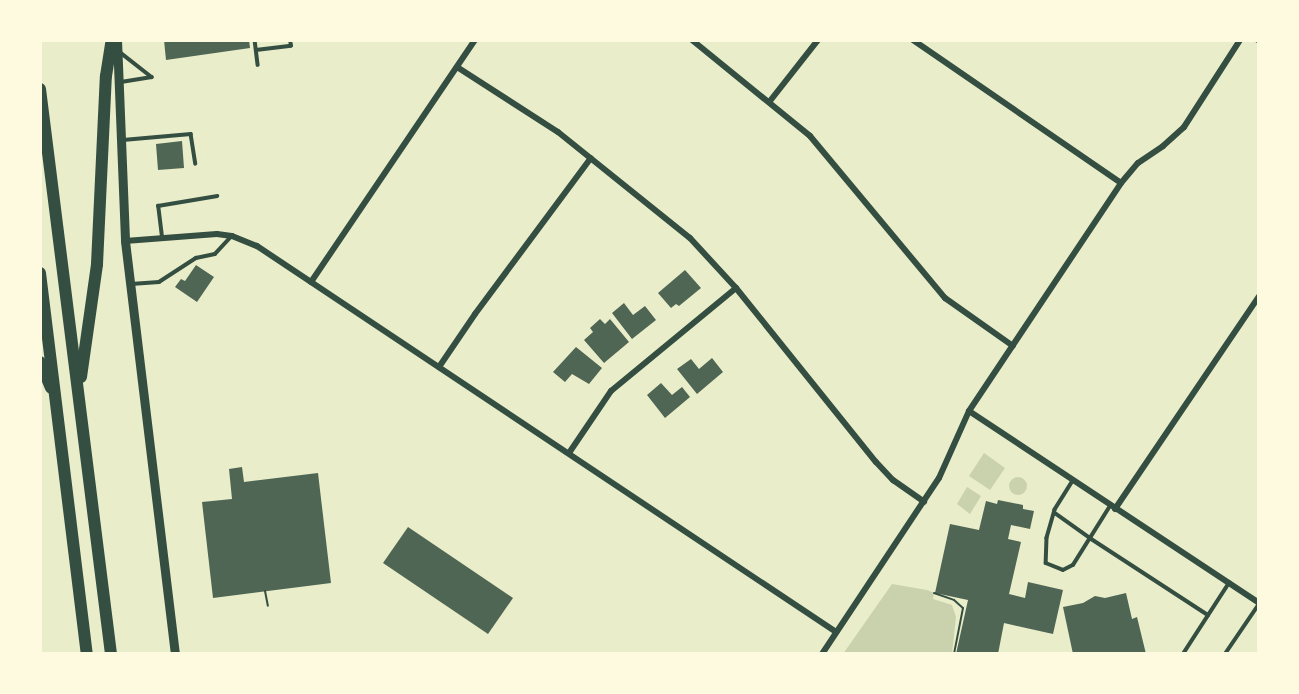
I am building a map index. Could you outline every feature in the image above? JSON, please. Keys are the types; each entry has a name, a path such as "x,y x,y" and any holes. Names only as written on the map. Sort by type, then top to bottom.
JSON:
{"highway":[{"path":"78,395 97,264 106,76 116,44"},
{"path":"40,89 111,654"},
{"path":"40,273 87,654"},
{"path":"40,362 57,405"}],"main road":[{"path":"116,44 121,82 125,241 175,654"}],"street":[{"path":"311,282 475,40"},
{"path":"692,40 810,136 945,298 1013,346"},
{"path":"770,101 818,40"},
{"path":"913,40 1121,183"},
{"path":"821,654 924,502 949,458 969,411 1121,183 1138,163 1184,127 1240,40"},
{"path":"457,68 558,132 690,238 736,288 876,462 893,480 924,502"},
{"path":"439,367 591,158"},
{"path":"125,241 162,237 232,236 257,246 836,632"},
{"path":"569,453 611,391 736,288"},
{"path":"1113,507 1259,296"},
{"path":"969,411 1258,601"}],"lane":[{"path":"255,40 258,65"},
{"path":"256,50 291,46 290,40"},
{"path":"116,44 152,77 121,82"},
{"path":"121,140 191,134 196,164"},
{"path":"162,237 159,206 217,196"},
{"path":"130,285 159,282 196,258 222,249 232,236"},
{"path":"1073,481 1054,512 1047,538 1046,563 1063,570 1073,565 1113,507"},
{"path":"1054,512 1208,615"},
{"path":"1183,654 1229,583"},
{"path":"1225,654 1258,601"}],"path":[{"path":"265,591 268,606"},
{"path":"934,593 954,600 962,608 954,654"}],"green space":[{"path":"984,453 1005,468 990,490 969,476"},
{"path":"1014,477 1022,477 1027,486 1025,493 1014,495 1009,490 1009,482"},
{"path":"967,487 981,496 970,514 957,504"},
{"path":"892,584 927,590 934,593 933,599 952,605 956,617 952,654 843,654"}],"building":[{"path":"164,40 249,40 250,48 166,60"},
{"path":"182,141 184,168 158,170 156,144"},
{"path":"196,265 214,277 197,302 175,287 181,279 185,281"},
{"path":"685,270 701,288 679,306 676,304 671,308 658,293"},
{"path":"624,303 633,315 645,306 656,320 632,339 612,313"},
{"path":"600,319 605,324 610,319 629,342 604,363 584,340 593,332 590,328"},
{"path":"576,347 602,368 589,384 572,374 565,382 553,372"},
{"path":"712,358 723,372 697,394 677,369 691,359 699,369"},
{"path":"661,383 672,395 682,387 690,397 665,418 647,395"},
{"path":"242,467 244,482 318,473 331,583 213,598 202,502 232,499 229,469"},
{"path":"998,500 1023,505 1023,509 1034,511 1030,529 1011,525 1008,539 1021,542 1009,594 1025,598 1028,582 1063,590 1053,634 1004,623 998,654 956,654 968,600 935,593 950,524 979,530 986,501 997,504"},
{"path":"408,527 513,598 488,634 383,563"},
{"path":"1126,593 1132,619 1137,617 1146,654 1073,654 1063,607 1083,603 1095,596 1105,598"}]}
